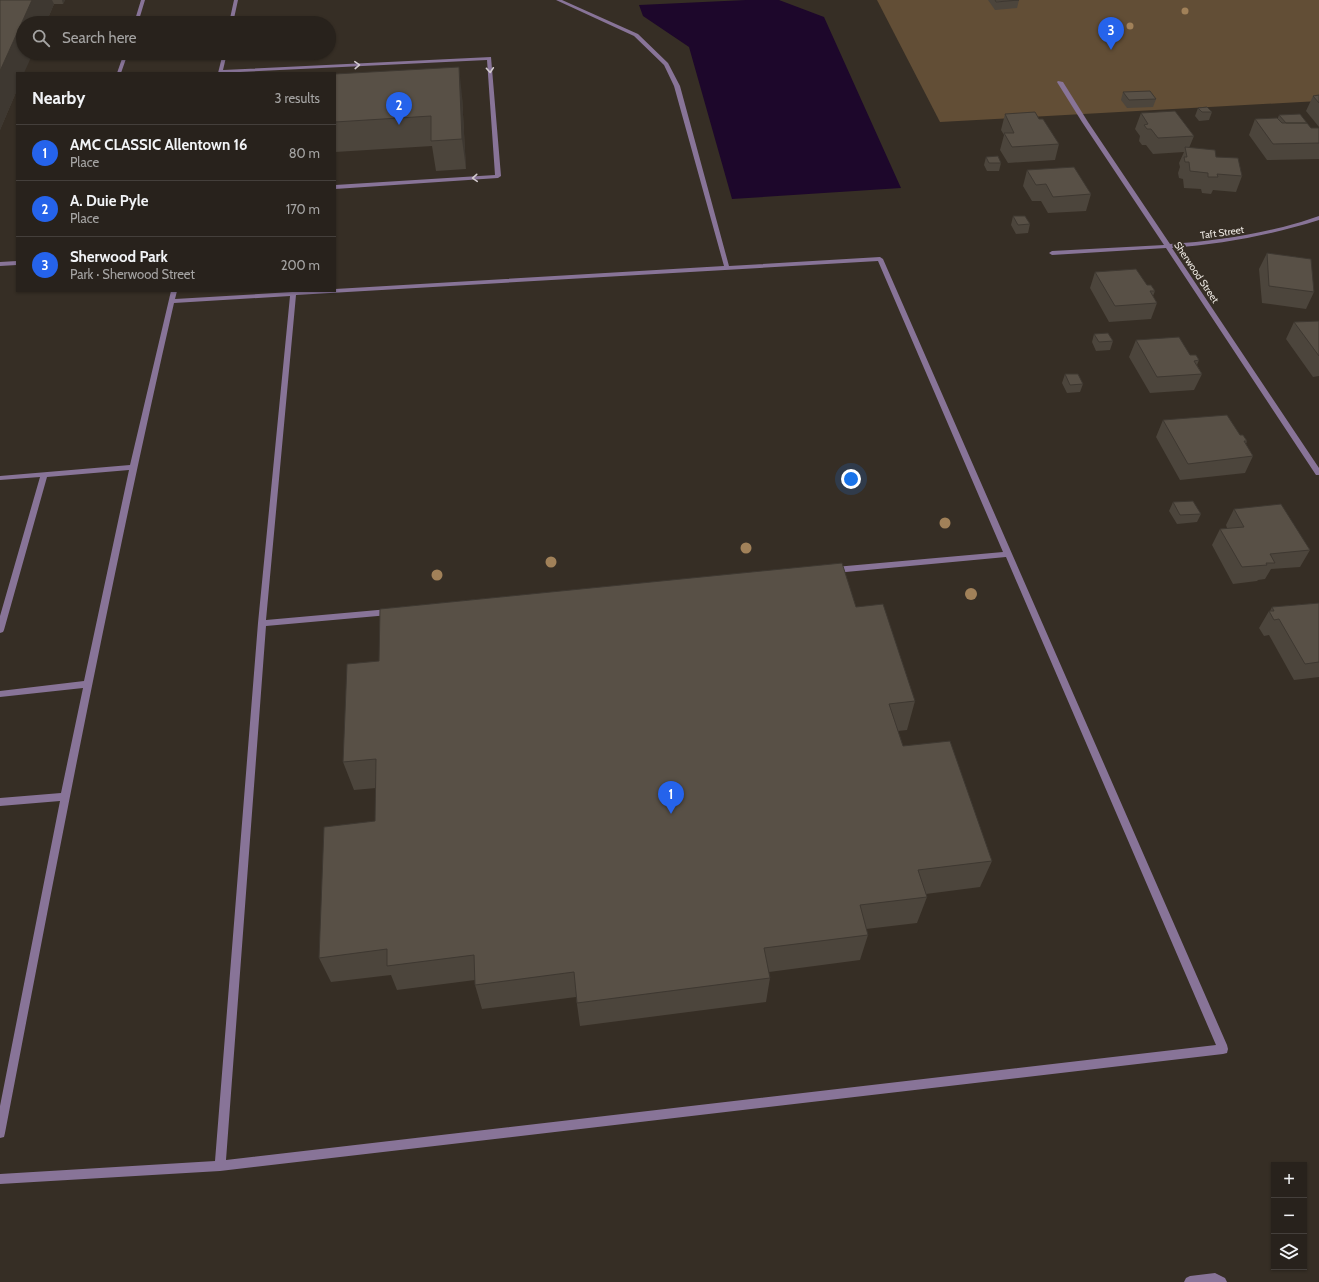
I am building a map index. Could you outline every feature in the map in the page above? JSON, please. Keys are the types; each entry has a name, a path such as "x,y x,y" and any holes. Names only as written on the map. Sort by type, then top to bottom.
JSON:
{"street":[{"path":"138,16 143,0"},
{"path":"233,16 236,0"},
{"path":"558,0 636,36 666,64 677,86 727,268"},
{"path":"238,72 489,58 498,176 336,187"},
{"path":"119,72 124,60"},
{"path":"220,72 223,60"},
{"name":"Sherwood Street","path":"1060,82 1167,246 1319,473"},
{"name":"Taft Street","path":"1052,253 1236,240 1296,226 1319,218"},
{"path":"0,1179 220,1166 1223,1049 880,259 336,291"},
{"path":"0,264 16,263"},
{"path":"0,1133 64,797 132,466 174,292"},
{"path":"172,301 326,292"},
{"path":"220,1166 262,623 293,294"},
{"path":"0,478 132,466"},
{"path":"0,630 44,474"},
{"path":"826,571 1008,554"},
{"path":"262,623 400,610"},
{"path":"0,694 88,684"},
{"path":"0,802 64,797"},
{"path":"1190,1282 1215,1279 1221,1282"}],"shaded area":[{"path":"779,0 824,17 901,188 732,199 689,47 643,16 639,5"},
{"path":"877,0 1319,0 1319,101 940,122"}],"building":[{"path":"0,0 32,0 25,16 16,16 16,36 0,71"},
{"path":"995,0 1019,0 996,2"},
{"path":"459,67 462,139 431,141 431,116 336,122 336,74"},
{"path":"1150,91 1156,99 1129,100 1123,92"},
{"path":"1319,95 1319,103 1313,96"},
{"path":"1207,107 1212,112 1202,112 1198,108"},
{"path":"1175,111 1194,136 1158,138 1151,129 1147,129 1144,125 1148,124 1141,113"},
{"path":"1035,112 1039,119 1043,119 1059,144 1012,147 1004,133 1014,133 1005,114"},
{"path":"1300,114 1307,123 1286,123 1279,115"},
{"path":"1277,118 1282,123 1307,123 1311,128 1319,128 1319,143 1273,144 1255,119"},
{"path":"1185,147 1215,150 1216,157 1238,158 1242,176 1217,174 1218,177 1208,177 1208,173 1190,171 1189,162 1185,162 1184,157 1187,157"},
{"path":"998,156 1001,163 989,163 986,157"},
{"path":"1074,167 1091,194 1053,197 1046,184 1036,185 1027,170"},
{"path":"1013,216 1025,216 1030,224 1018,225"},
{"path":"1267,253 1311,259 1314,292 1269,286"},
{"path":"1136,269 1147,285 1151,285 1155,291 1150,291 1157,303 1115,306 1095,272"},
{"path":"1319,321 1319,356 1294,322"},
{"path":"1108,333 1113,341 1099,342 1094,334"},
{"path":"1179,337 1190,355 1196,355 1199,360 1194,361 1202,374 1157,377 1136,340"},
{"path":"1065,374 1078,374 1083,384 1070,385"},
{"path":"1227,415 1240,435 1243,435 1247,441 1244,441 1253,456 1188,464 1163,420"},
{"path":"1193,501 1201,514 1180,515 1173,502"},
{"path":"1281,504 1310,550 1270,554 1275,563 1242,567 1220,529 1244,527 1234,509"},
{"path":"842,563 856,607 883,604 915,701 889,704 903,746 950,741 992,861 918,870 927,897 860,905 868,935 764,948 770,978 577,1003 574,972 475,985 474,955 387,966 387,949 319,958 324,827 375,821 376,759 343,762 347,664 379,661 380,609"},
{"path":"1319,603 1319,662 1305,664 1279,619 1274,620 1269,611 1274,611 1272,607"}],"place":[{"name":"Sherwood Park","path":"1111,50"},
{"name":"A. Duie Pyle","path":"399,125"},
{"name":"AMC CLASSIC Allentown 16","path":"671,814"}]}
